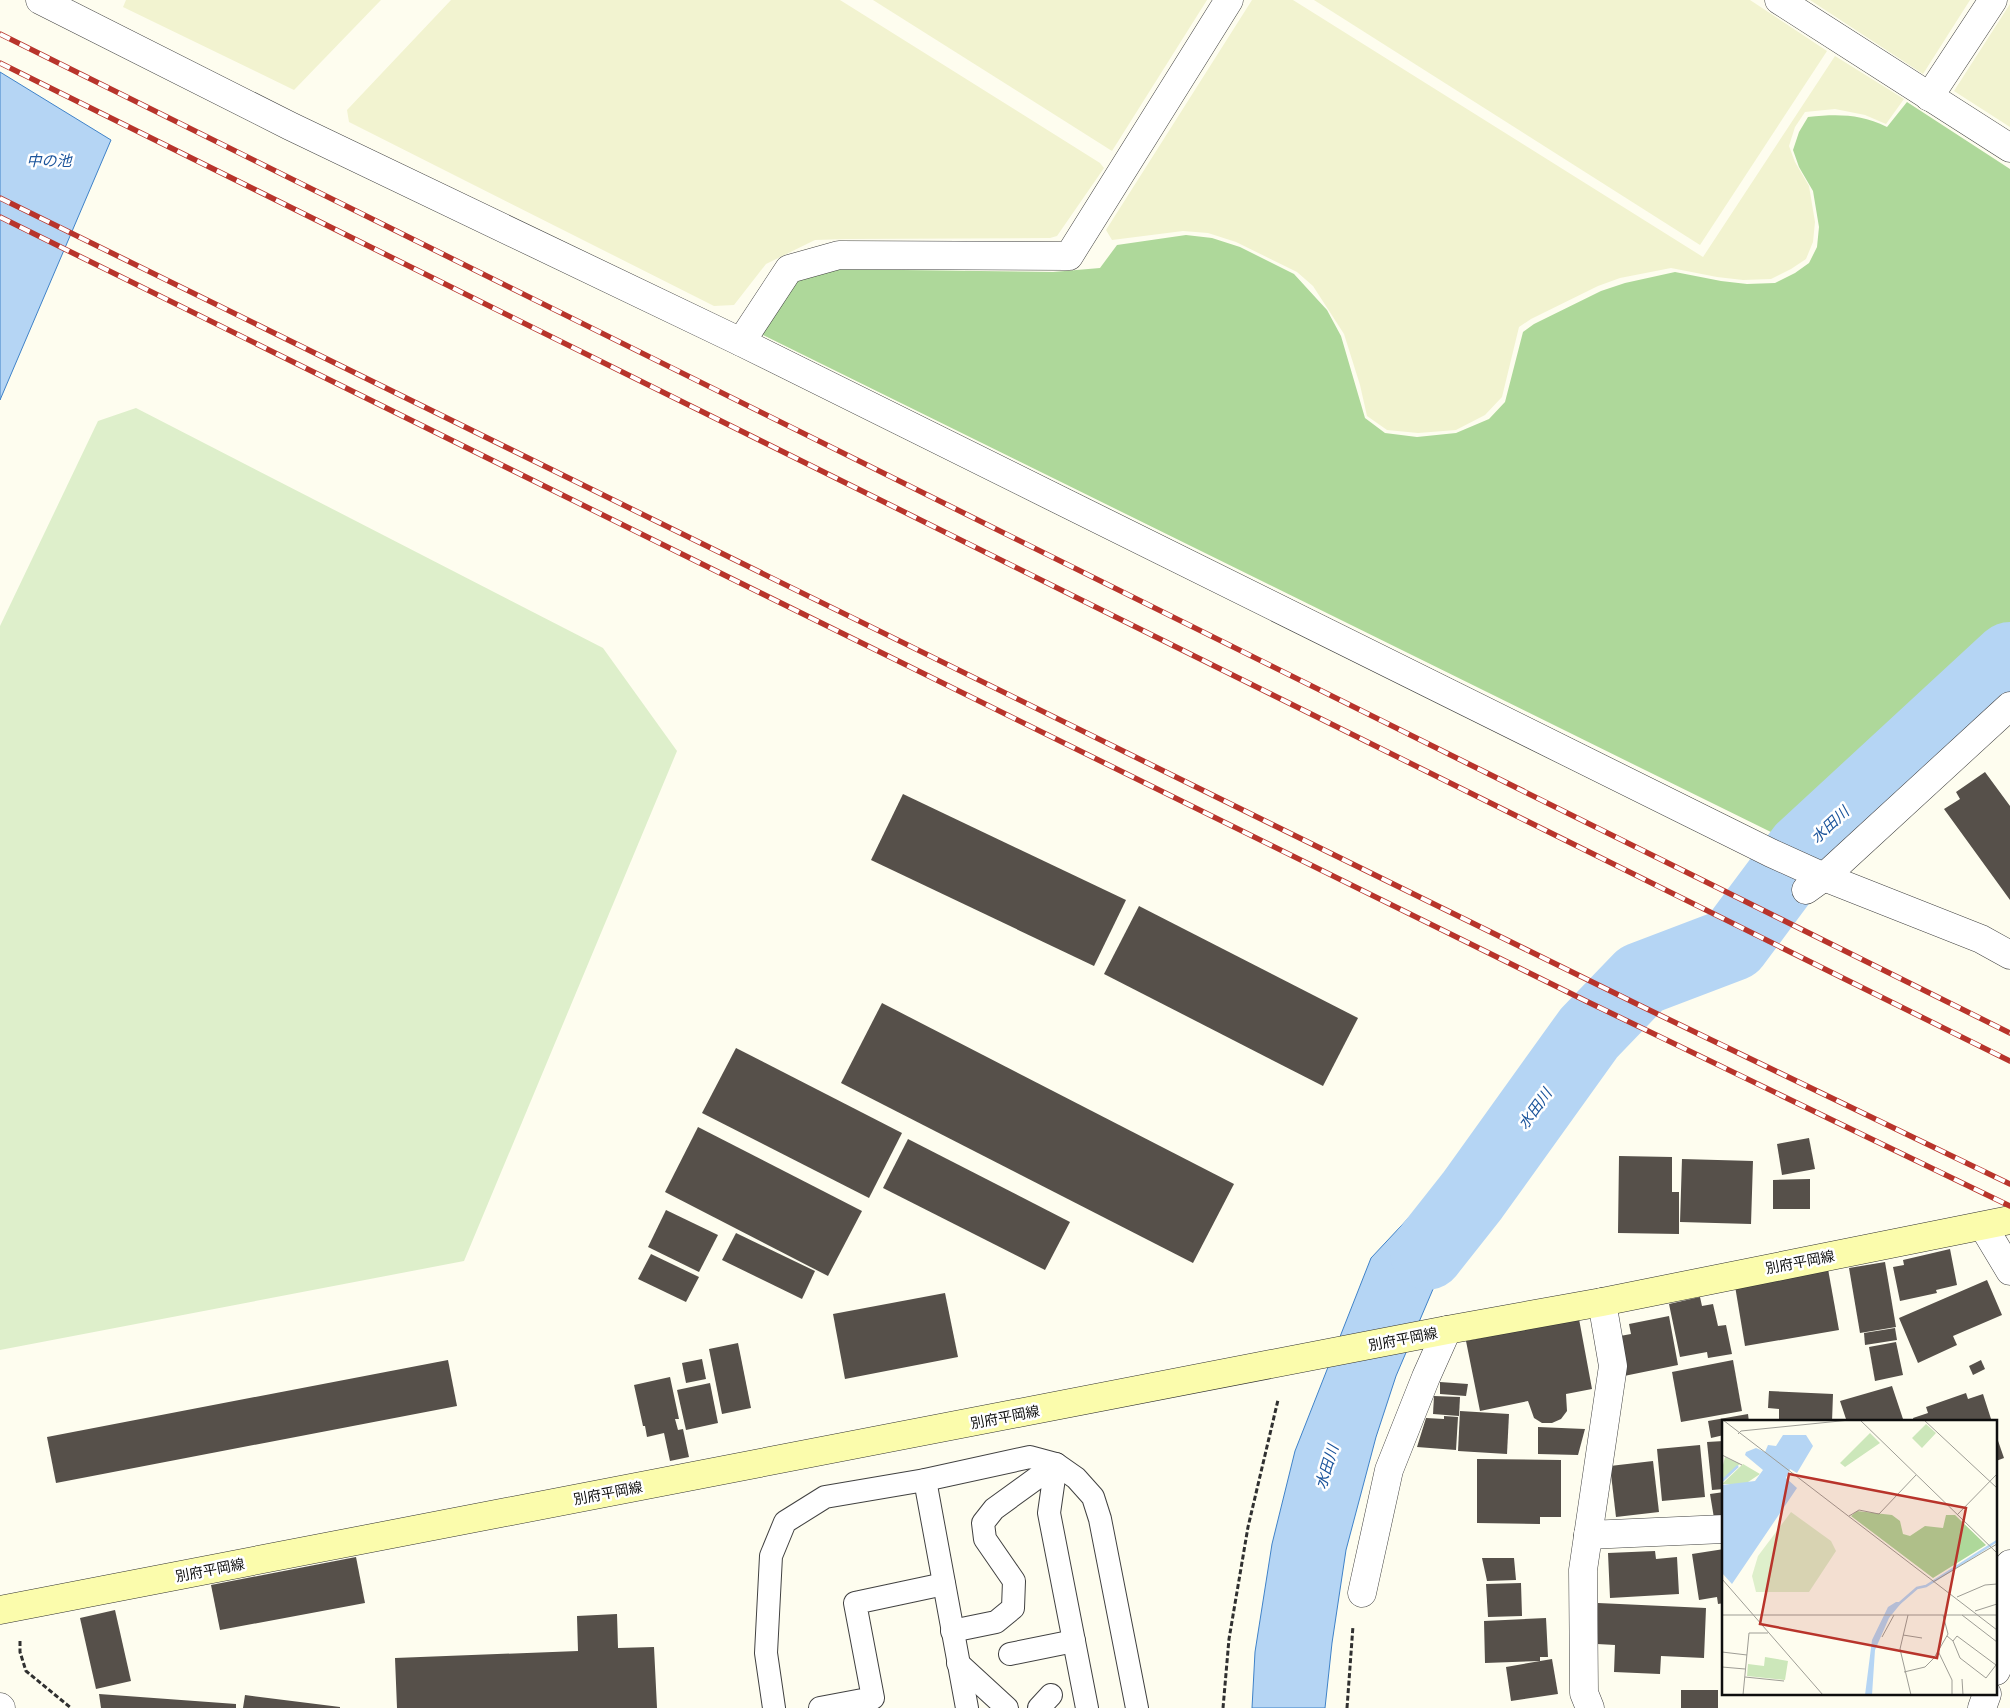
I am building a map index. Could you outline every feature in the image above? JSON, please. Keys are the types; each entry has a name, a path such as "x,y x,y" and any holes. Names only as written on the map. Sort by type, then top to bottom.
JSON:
{"main road":[{"name":"別府平岡線","path":"0,1610 1342,1351 1408,1340 1447,1330 1602,1302 2010,1220"}],"street":[{"path":"40,0 290,126 741,342 1772,853 1814,880 1981,939 2010,955"},
{"path":"741,342 788,269 839,255 1069,256 1228,0"},
{"path":"1780,0 1929,98 2010,148"},
{"path":"1929,98 1993,0"},
{"path":"1814,880 2010,706"},
{"path":"1983,1226 2010,1271"},
{"path":"1590,1708 1584,1693 1583,1570 1613,1366 1602,1302"},
{"path":"1362,1593 1389,1470 1447,1330"},
{"path":"1588,1535 1722,1529"},
{"path":"1998,1666 2009,1629 2010,1564"},
{"path":"1982,1708 1986,1696"}],"lane":[{"path":"774,1708 766,1653 771,1556 785,1522 825,1497 925,1480 1030,1457 1056,1464 1076,1478 1093,1497 1137,1708"},
{"path":"952,1632 996,1622 1013,1608 1014,1581 985,1539 984,1523 994,1510 1056,1464"},
{"path":"1056,1464 1049,1513 1088,1708"},
{"path":"925,1480 967,1708"},
{"path":"820,1708 874,1698 855,1602 944,1584"},
{"path":"1010,1654 1074,1640"},
{"path":"958,1663 1007,1708"}],"path":[{"path":"1223,1708 1229,1639 1248,1528 1286,1362"},
{"path":"1347,1708 1352,1630 1362,1593"},
{"path":"20,1636 20,1652 26,1671 71,1708"}],"green space":[{"path":"126,0 381,0 294,90 123,7"},
{"path":"451,0 840,0 1100,163 1104,168 1057,236 1050,238 815,240 766,264 734,305 714,306 349,122 347,110"},
{"path":"873,0 1207,0 1112,151"},
{"path":"1252,0 1293,0 1703,257 1835,56 1904,99 1886,124 1865,115 1835,109 1805,112 1795,127 1789,146 1795,162 1809,186 1815,222 1813,242 1806,259 1791,269 1771,279 1743,280 1671,268 1620,278 1598,286 1531,319 1519,327 1502,397 1485,415 1456,430 1418,433 1387,430 1367,416 1360,385 1344,334 1313,286 1297,272 1236,242 1208,233 1183,231 1112,240 1106,230"},
{"path":"1314,0 1750,0 1827,51 1700,245"},
{"path":"1810,0 1970,0 1923,74"},
{"path":"2010,4 2010,127 1954,91"},
{"path":"1907,102 2010,169 2010,639 1795,844 761,334 791,282 826,269 1053,272 1100,268 1117,245 1186,235 1212,238 1240,247 1294,274 1327,310 1341,336 1365,418 1385,433 1417,437 1456,433 1489,419 1505,402 1523,332 1534,324 1601,291 1625,283 1675,272 1747,284 1775,283 1795,273 1809,263 1817,247 1819,227 1813,191 1799,167 1793,150 1799,132 1808,117 1829,115 1858,117 1887,127"},
{"path":"136,408 603,648 677,751 464,1261 0,1350 0,626 98,421"}],"water":[{"name":"中の池","path":"0,72 111,140 0,400"},
{"path":"1506,1171 1442,1268 1396,1376 1376,1437 1346,1550 1332,1643 1325,1708 1252,1708 1255,1652 1272,1544 1295,1451 1371,1258 1446,1178"}],"building":[{"path":"1985,772 2010,806 2010,900 1944,809 1960,799 1956,792"},
{"path":"903,794 1126,900 1094,966 871,860"},
{"path":"1139,906 1358,1018 1323,1086 1104,974"},
{"path":"882,1003 1234,1184 1193,1263 841,1083"},
{"path":"736,1048 902,1133 869,1198 702,1113"},
{"path":"698,1127 862,1211 828,1276 665,1192"},
{"path":"1809,1138 1815,1169 1782,1175 1777,1144"},
{"path":"908,1139 1070,1222 1045,1270 883,1188"},
{"path":"1619,1156 1672,1157 1672,1192 1679,1192 1679,1234 1618,1233"},
{"path":"1682,1159 1753,1161 1751,1224 1680,1222"},
{"path":"1810,1179 1810,1209 1773,1209 1773,1180"},
{"path":"666,1210 718,1235 699,1272 648,1247"},
{"path":"736,1233 815,1271 802,1299 722,1260"},
{"path":"1950,1249 1957,1285 1936,1290 1937,1293 1900,1301 1893,1267 1904,1265 1903,1260"},
{"path":"651,1254 699,1277 686,1302 638,1279"},
{"path":"1885,1262 1896,1327 1860,1333 1849,1268"},
{"path":"1828,1269 1839,1330 1745,1346 1735,1286"},
{"path":"1987,1280 2002,1315 1953,1336 1957,1345 1918,1363 1899,1318"},
{"path":"945,1293 958,1357 845,1379 833,1314"},
{"path":"1700,1297 1702,1306 1713,1304 1718,1326 1726,1325 1732,1354 1708,1358 1707,1352 1680,1357 1669,1304"},
{"path":"1669,1316 1678,1365 1624,1376 1620,1336 1631,1334 1629,1324"},
{"path":"1579,1319 1592,1389 1566,1394 1567,1411 1561,1419 1552,1423 1542,1423 1534,1418 1528,1401 1480,1411 1466,1341"},
{"path":"1895,1328 1897,1340 1865,1345 1864,1333"},
{"path":"1896,1342 1903,1375 1875,1381 1869,1347"},
{"path":"738,1343 751,1408 722,1414 709,1349"},
{"path":"702,1359 706,1379 686,1383 682,1363"},
{"path":"448,1360 457,1406 56,1483 47,1437"},
{"path":"1733,1360 1742,1411 1681,1422 1672,1372"},
{"path":"1981,1360 1985,1369 1973,1375 1969,1366"},
{"path":"670,1377 679,1419 675,1419 678,1430 683,1429 689,1457 670,1461 664,1433 647,1437 634,1385"},
{"path":"1440,1382 1468,1384 1466,1396 1440,1394"},
{"path":"710,1383 718,1423 686,1430 677,1390"},
{"path":"1892,1386 1903,1420 1846,1420 1840,1401"},
{"path":"1769,1391 1833,1394 1832,1420 1779,1420 1779,1409 1768,1408"},
{"path":"1966,1393 1968,1399 1983,1394 1991,1420 1914,1420 1913,1418 1928,1413 1926,1407"},
{"path":"1434,1396 1460,1397 1459,1416 1433,1414"},
{"path":"1460,1411 1509,1414 1507,1454 1458,1451"},
{"path":"1748,1414 1749,1420 1722,1420 1722,1435 1711,1438 1708,1421"},
{"path":"1444,1416 1458,1417 1456,1450 1417,1447 1426,1418 1444,1419"},
{"path":"1538,1427 1585,1429 1578,1455 1538,1454"},
{"path":"1722,1441 1722,1489 1712,1490 1707,1442"},
{"path":"1998,1441 2004,1458 1998,1460"},
{"path":"1700,1445 1705,1497 1662,1501 1657,1449"},
{"path":"1477,1459 1561,1460 1561,1517 1540,1517 1540,1524 1477,1523"},
{"path":"1653,1461 1659,1512 1616,1517 1610,1466"},
{"path":"1722,1492 1722,1516 1714,1518 1710,1494"},
{"path":"1722,1549 1722,1603 1718,1604 1717,1597 1699,1600 1692,1554"},
{"path":"1655,1551 1656,1559 1677,1557 1679,1594 1610,1598 1608,1553"},
{"path":"356,1557 365,1603 220,1630 211,1585"},
{"path":"1482,1558 1514,1558 1516,1580 1487,1581"},
{"path":"1521,1583 1522,1616 1488,1617 1486,1584"},
{"path":"1598,1603 1706,1608 1704,1658 1661,1656 1660,1674 1614,1672 1615,1645 1597,1644"},
{"path":"115,1610 131,1681 96,1689 80,1618"},
{"path":"617,1614 618,1648 654,1647 657,1708 397,1708 395,1658 578,1651 577,1616"},
{"path":"1546,1618 1548,1657 1540,1657 1540,1661 1485,1663 1484,1621"},
{"path":"1552,1659 1558,1694 1511,1701 1506,1667"},
{"path":"1681,1690 1718,1690 1718,1708 1681,1708"},
{"path":"99,1694 236,1704 236,1708 101,1708"},
{"path":"245,1695 340,1707 340,1708 243,1708"}],"waterway":[{"name":"水田川","path":"1427,1253 1472,1196 1589,1033 1641,979 1733,944 1803,850 2010,659"}],"railway":[{"path":"0,34 2010,1033"},
{"path":"0,63 2010,1061"},
{"path":"0,198 1643,1007 2010,1184"},
{"path":"0,217 1588,1002 2010,1206"}]}
